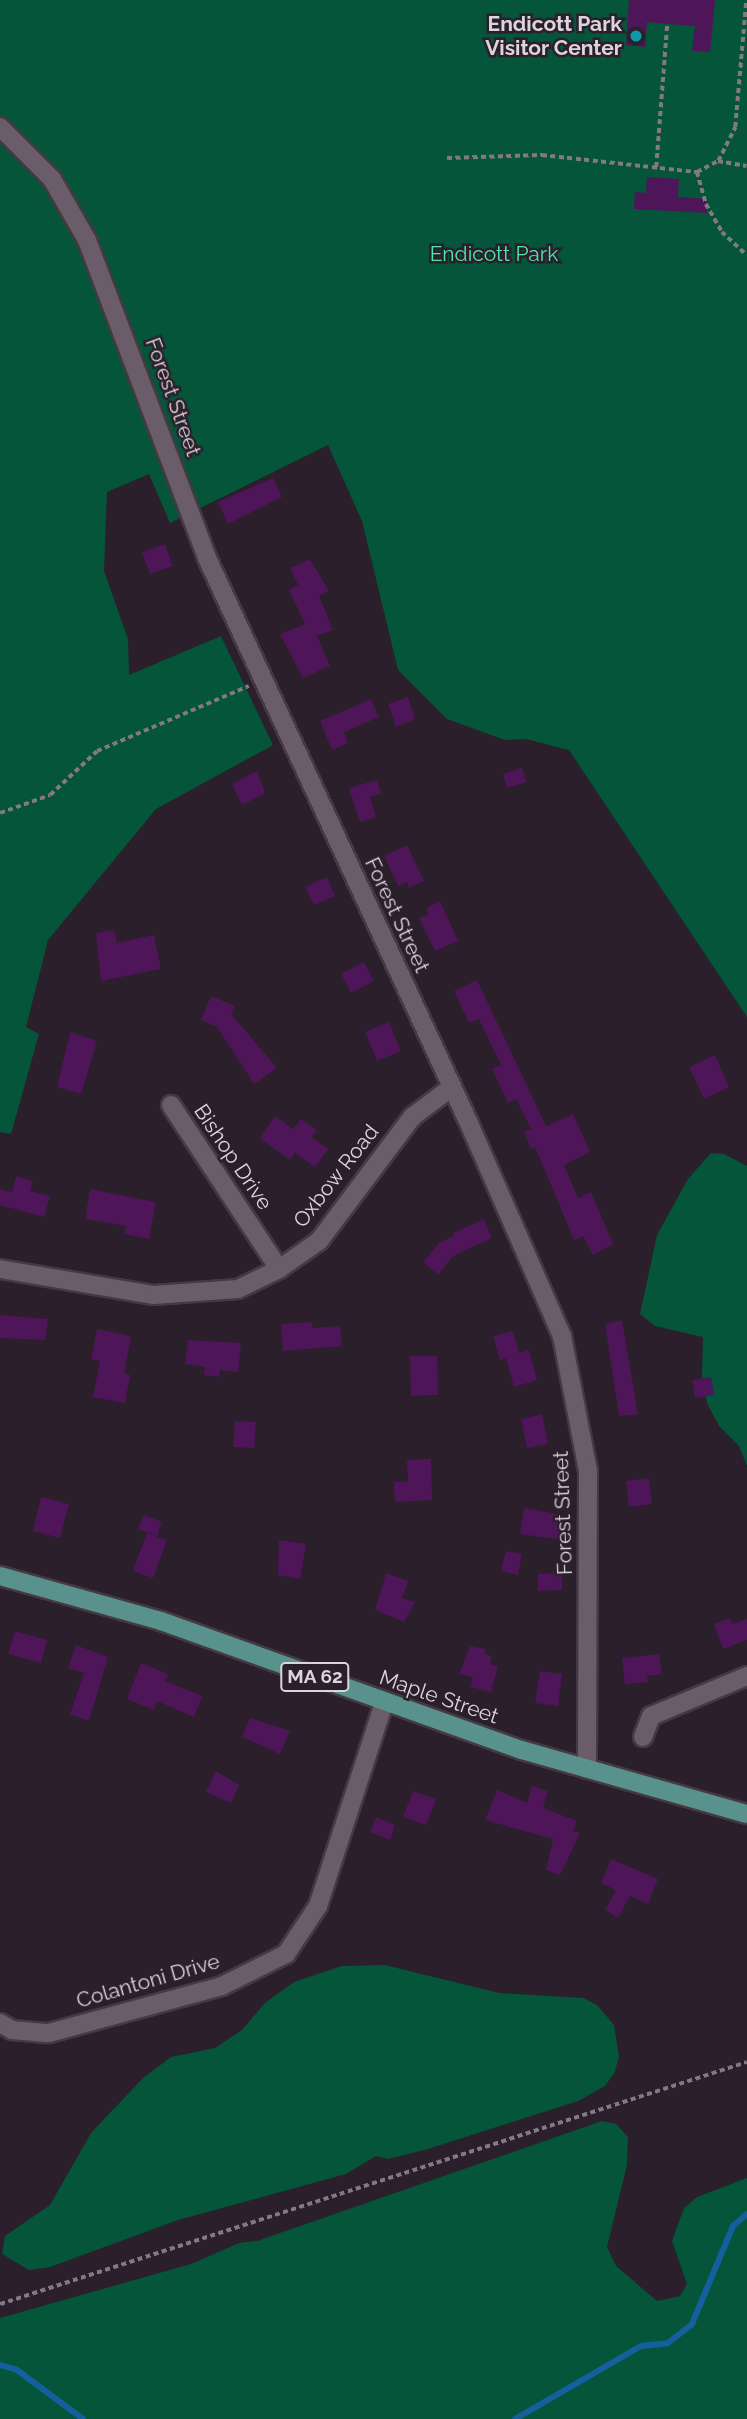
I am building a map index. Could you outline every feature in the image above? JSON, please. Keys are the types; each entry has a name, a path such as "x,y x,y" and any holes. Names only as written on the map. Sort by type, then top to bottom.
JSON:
{"main road":[{"name":"Maple Street","path":"0,1576 161,1621 384,1703 587,1769 747,1814"}],"street":[{"name":"Forest Street","path":"0,127 52,179 87,240 207,558 452,1087 569,1359 588,1471 587,1769"},
{"name":"Oxbow Road","path":"0,1269 154,1295 238,1289 279,1269 320,1241 412,1117 452,1087"},
{"name":"Bishop Drive","path":"171,1105 279,1269"},
{"path":"643,1737 651,1717 747,1676"},
{"name":"Colantoni Drive","path":"0,2024 12,2030 49,2032 222,1986 286,1954 318,1906 384,1703"}],"path":[{"path":"447,158 542,155 697,172 718,161 735,127 746,0"},
{"path":"656,167 667,23"},
{"path":"718,161 747,166"},
{"path":"697,172 722,232 747,255"},
{"path":"0,813 50,795 97,751 263,680"},
{"path":"0,2304 747,2062"}],"green space":[{"name":"Endicott Park","path":"0,0 747,0 747,1017 569,750 526,739 505,740 447,719 398,670 362,521 328,445 170,523 149,474 107,492 104,571 128,639 129,675 221,636 273,745 156,809 48,940 26,1027 39,1034 11,1134 0,1132"},
{"path":"711,1153 724,1154 747,1166 747,1466 739,1446 719,1426 707,1403 702,1375 703,1337 655,1326 640,1314 657,1235 688,1179"},
{"path":"385,1965 499,1993 583,1998 597,2005 614,2025 619,2056 615,2072 605,2086 578,2101 428,2149 388,2159 376,2156 346,2174 178,2220 50,2267 29,2270 2,2254 5,2236 50,2205 91,2133 143,2078 171,2057 215,2048 242,2030 265,2003 294,1982 342,1966"},
{"path":"602,2121 616,2124 628,2137 627,2165 607,2247 616,2266 657,2301 680,2296 687,2284 672,2241 684,2208 697,2197 747,2178 747,2419 0,2419 0,2318 191,2264 239,2243 257,2241"}],"building":[{"name":"Endicott Park Visitor Center","path":"629,0 715,0 710,52 692,51 695,26 647,22 645,47 626,45"},
{"path":"647,177 679,179 678,197 708,199 707,213 634,209 635,192 646,193"},
{"path":"273,478 282,497 228,524 218,502"},
{"path":"165,544 173,566 150,574 142,552"},
{"path":"310,559 329,591 319,596 333,630 317,636 330,666 303,678 280,634 305,624 289,590 298,585 290,568"},
{"path":"408,697 415,719 396,727 388,704"},
{"path":"371,699 379,717 344,732 348,743 332,750 320,721"},
{"path":"522,768 527,782 507,788 503,774"},
{"path":"257,771 265,793 242,805 232,784"},
{"path":"377,780 381,794 370,797 376,817 360,822 349,788"},
{"path":"407,845 424,881 409,888 407,882 398,886 384,856"},
{"path":"327,877 335,896 314,905 305,887"},
{"path":"440,901 458,941 435,951 419,918 429,914 426,908"},
{"path":"114,930 117,943 154,935 161,969 101,981 96,933"},
{"path":"364,962 374,981 351,993 341,974"},
{"path":"477,980 546,1126 573,1114 590,1152 564,1165 578,1198 591,1192 613,1244 593,1255 583,1236 574,1240 535,1147 531,1149 524,1132 531,1129 516,1099 508,1103 492,1069 501,1065 479,1019 469,1023 454,991"},
{"path":"211,996 235,1006 231,1014 277,1068 254,1084 217,1027 201,1020"},
{"path":"389,1022 401,1051 377,1061 365,1032"},
{"path":"70,1032 97,1041 81,1094 57,1087"},
{"path":"715,1055 729,1087 704,1099 689,1067"},
{"path":"275,1116 293,1129 301,1119 317,1130 312,1137 328,1149 315,1167 295,1153 290,1160 260,1138"},
{"path":"16,1176 33,1181 30,1191 50,1196 44,1217 0,1205 0,1189 12,1192"},
{"path":"90,1189 156,1202 149,1239 124,1234 126,1226 85,1219"},
{"path":"484,1219 492,1238 453,1256 438,1275 423,1262 440,1242"},
{"path":"0,1315 48,1319 45,1340 0,1338"},
{"path":"622,1320 638,1414 619,1416 605,1324"},
{"path":"312,1322 312,1328 340,1326 342,1346 283,1351 281,1324"},
{"path":"97,1329 131,1336 124,1373 130,1375 125,1403 93,1397 100,1361 91,1359"},
{"path":"513,1331 519,1353 529,1350 537,1380 514,1387 506,1358 500,1360 493,1336"},
{"path":"188,1340 241,1343 238,1372 220,1370 219,1377 204,1375 205,1367 185,1364"},
{"path":"410,1356 437,1356 438,1395 411,1396"},
{"path":"711,1377 714,1395 695,1398 692,1380"},
{"path":"542,1414 548,1444 527,1448 521,1419"},
{"path":"235,1421 256,1422 254,1448 233,1447"},
{"path":"431,1459 432,1500 395,1502 394,1482 408,1481 407,1460"},
{"path":"649,1478 652,1504 629,1507 626,1481"},
{"path":"41,1497 69,1504 60,1538 33,1531"},
{"path":"524,1508 563,1515 561,1526 576,1542 520,1534"},
{"path":"144,1515 162,1522 157,1536 138,1529"},
{"path":"147,1533 167,1540 153,1578 133,1571"},
{"path":"279,1540 306,1544 300,1579 278,1575"},
{"path":"506,1551 522,1554 518,1575 501,1571"},
{"path":"386,1573 408,1581 402,1598 415,1602 404,1622 375,1610"},
{"path":"562,1573 562,1590 538,1591 538,1574"},
{"path":"730,1618 732,1624 747,1619 747,1640 723,1649 714,1624"},
{"path":"15,1631 47,1640 41,1663 8,1654"},
{"path":"76,1645 108,1657 89,1721 70,1714 84,1673 68,1668"},
{"path":"470,1646 486,1649 485,1654 492,1656 490,1664 498,1666 491,1692 470,1687 473,1677 459,1674"},
{"path":"659,1654 662,1674 647,1676 648,1682 625,1684 622,1658"},
{"path":"141,1663 168,1674 165,1681 202,1696 194,1717 157,1701 154,1710 127,1699"},
{"path":"540,1671 562,1674 558,1706 535,1703"},
{"path":"250,1718 290,1731 280,1754 242,1737"},
{"path":"216,1771 239,1785 231,1803 206,1792"},
{"path":"532,1786 548,1791 543,1808 577,1821 573,1831 580,1833 560,1875 546,1870 553,1839 485,1820 497,1790 527,1803"},
{"path":"413,1791 436,1799 426,1825 403,1817"},
{"path":"376,1817 395,1825 390,1840 370,1832"},
{"path":"611,1859 658,1879 648,1904 630,1896 618,1918 605,1910 616,1890 601,1883"}],"waterway":[{"path":"515,2419 641,2346 668,2343 692,2324 733,2226 747,2214"},
{"path":"0,2365 17,2370 83,2419"}],"place":[{"name":"Endicott Park Visitor Center","path":"636,36"}]}
